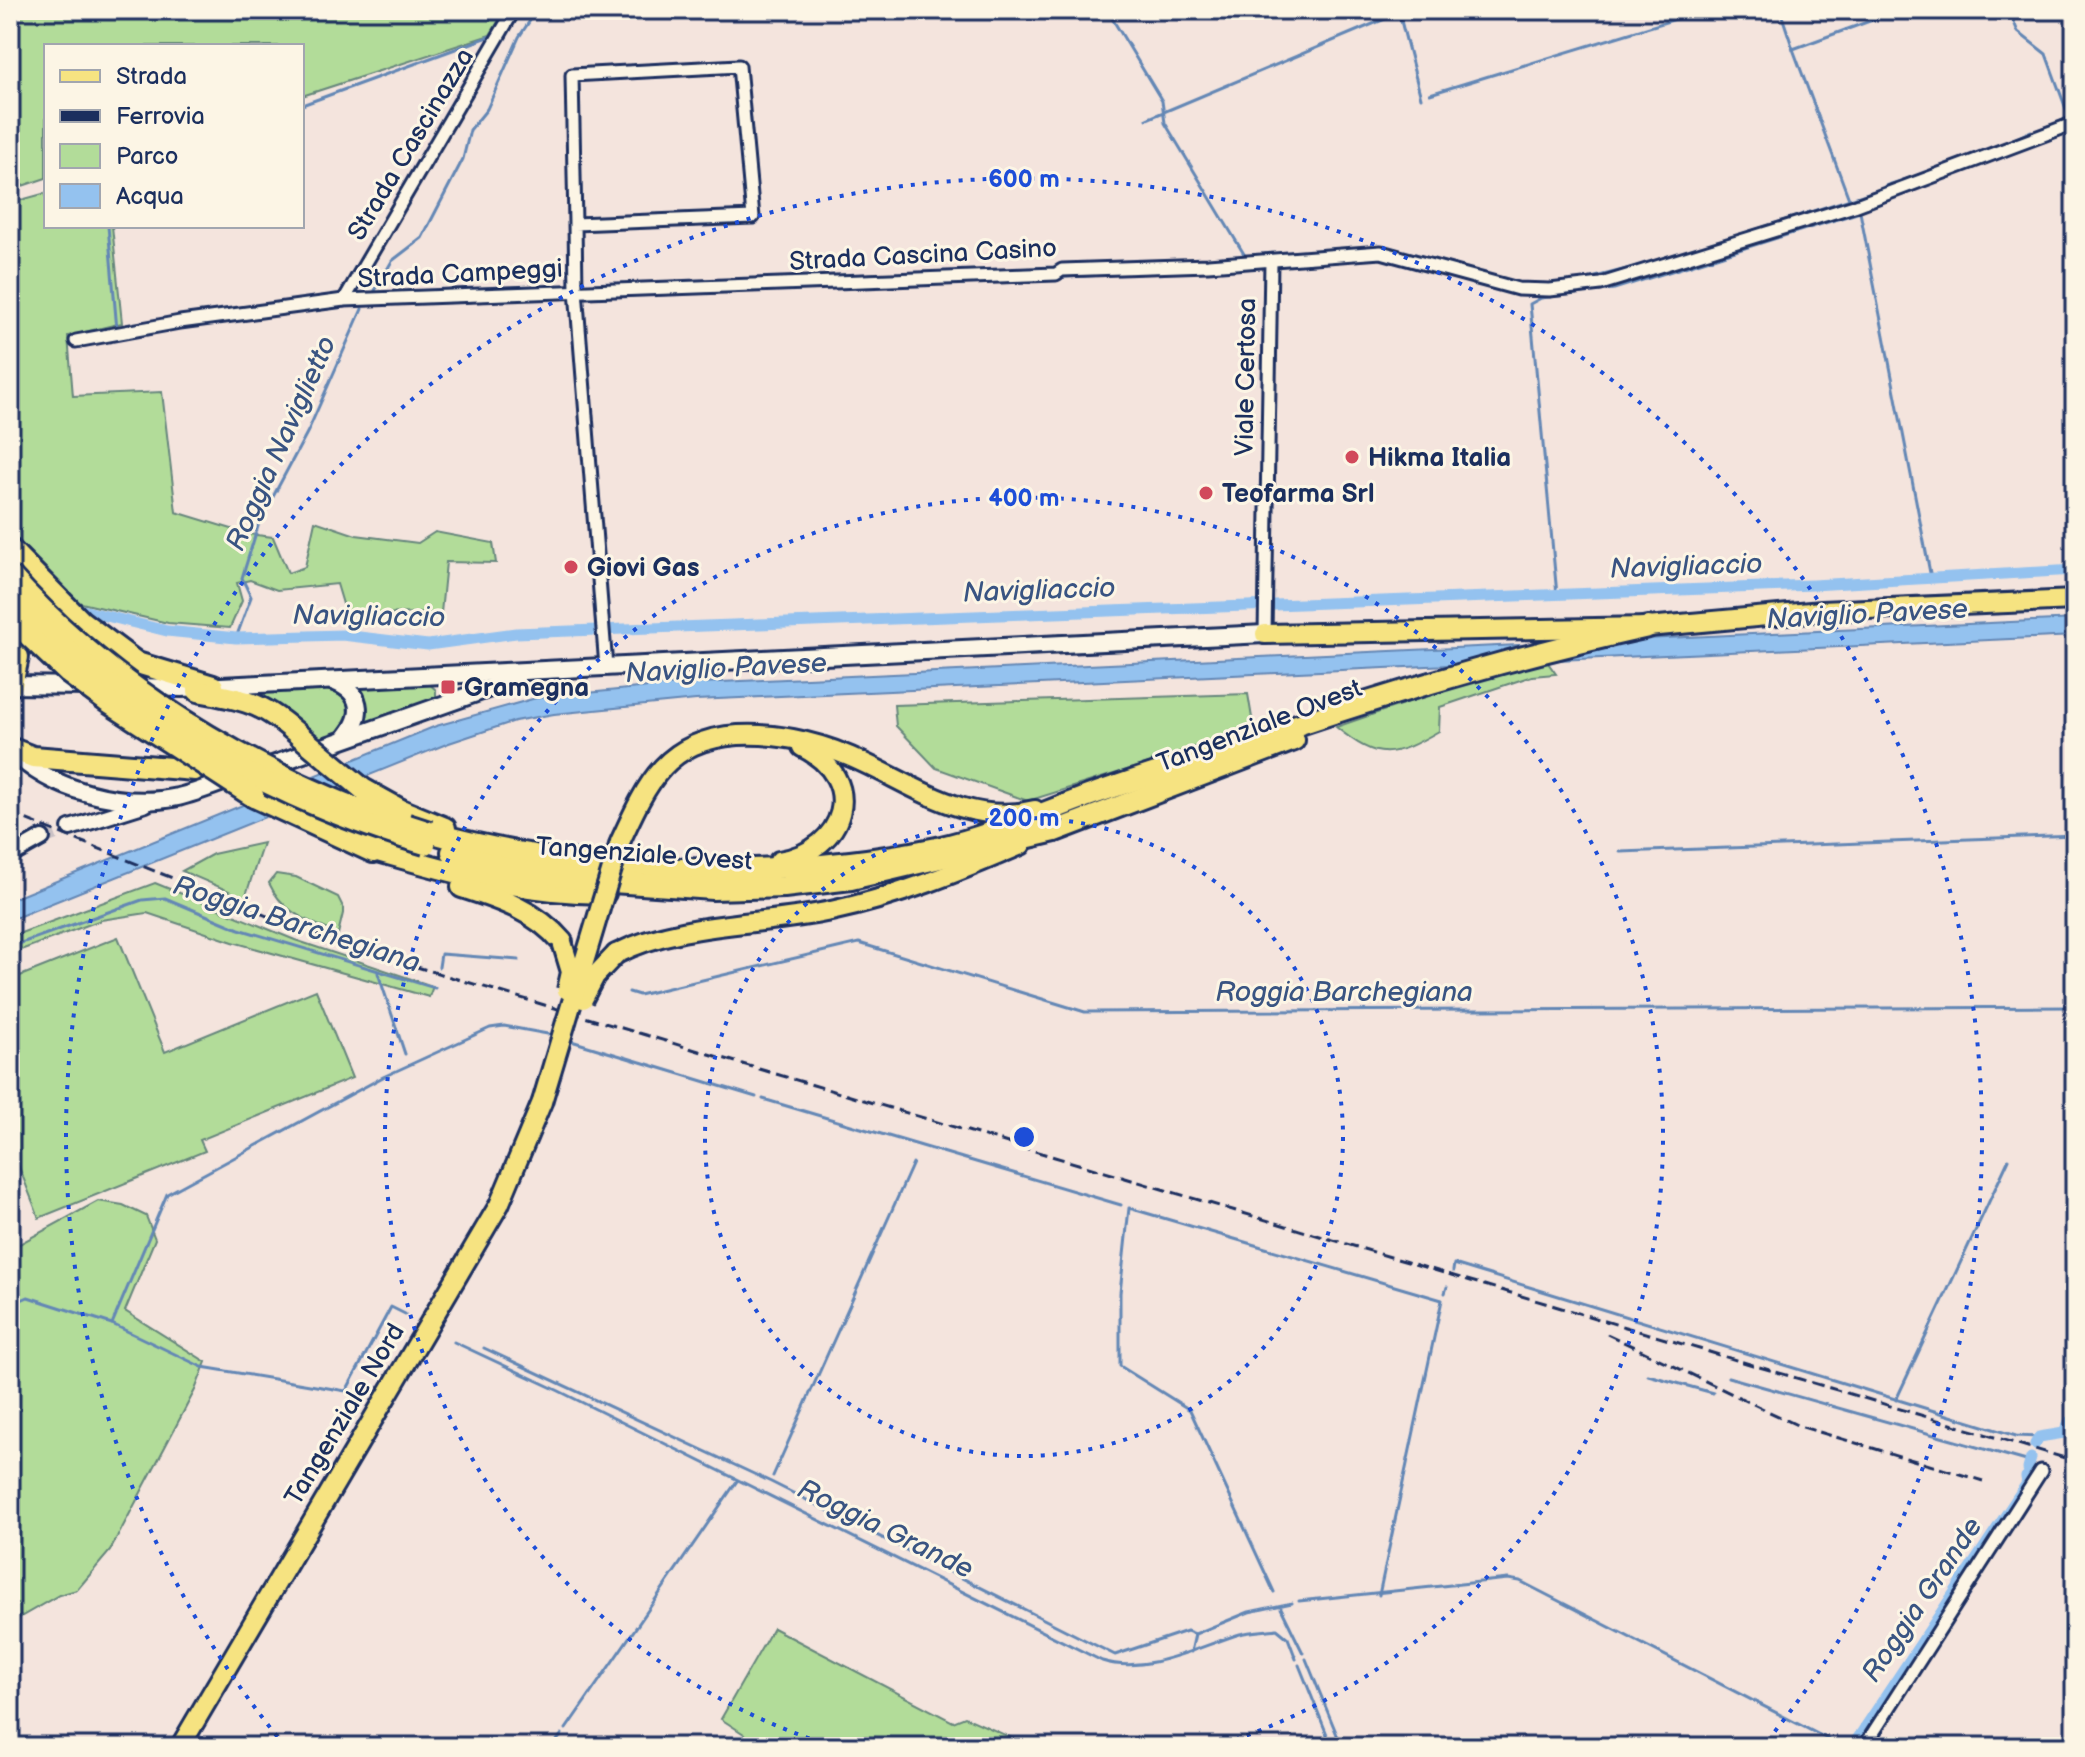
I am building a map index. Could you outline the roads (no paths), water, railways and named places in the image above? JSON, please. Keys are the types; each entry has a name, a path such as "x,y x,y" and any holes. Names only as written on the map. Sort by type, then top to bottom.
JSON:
{"highway":[{"path":"10,549 35,578 100,637 137,663 213,686"},
{"name":"Tangenziale Ovest","path":"10,575 62,627 148,695 240,753 333,799 505,868 584,880 713,889 784,887 851,879 1055,831 1461,675"},
{"name":"Tangenziale Ovest","path":"10,595 56,641 130,700 222,760 352,823 552,858 677,868 796,867 936,848 1017,825 1080,799 1461,675 1545,649 1648,627"},
{"path":"10,618 68,673 106,701 254,797"},
{"path":"10,636 18,657 14,687"},
{"path":"182,688 249,700 268,709 363,789 401,810 513,851"},
{"path":"10,748 33,757 195,770 411,869 510,904 549,926 562,942"},
{"path":"364,847 481,880 546,891 614,893 713,889"}],"main road":[{"path":"14,687 182,688 549,672 1265,629 1648,627 1821,611 2075,600"},
{"path":"10,748 35,771 72,788 106,796 175,797 488,688 549,672"},
{"path":"329,680 349,689 359,705 358,719 346,737"},
{"path":"540,1109 620,842 652,778 685,748 717,736 769,736 826,747 937,800 972,811 1018,815 1080,799"},
{"path":"677,868 792,859 817,849 832,833 841,807 834,775 812,752 769,736"},
{"path":"540,1109 585,995 595,976 616,954 637,943 670,935 830,911 873,900 944,878 1055,831"},
{"path":"540,1109 571,972 562,942"},
{"name":"Tangenziale Nord","path":"180,1747 499,1205 540,1109"}],"street":[{"name":"Strada Cascinazza","path":"344,300 514,10"},
{"path":"575,224 753,217 739,66 572,75 576,290"},
{"name":"Strada Cascina Casino","path":"576,290 1056,274 1062,270 1271,261 1381,252 1518,289 1550,290 1601,284 1854,206 2075,123"},
{"name":"Viale Certosa","path":"1265,629 1271,261"},
{"name":"Strada Campeggi","path":"76,341 194,320 344,300 576,290 606,667"},
{"path":"70,828 119,810 175,797"},
{"path":"10,856 42,838"},
{"path":"1864,1747 2040,1474"}],"water":[{"path":"2075,619 2075,636 696,700 554,714 515,721 449,743 10,920 10,900 436,726 536,698 679,684"}],"waterway":[{"path":"304,104 491,36 507,10"},
{"name":"Roggia Naviglietto","path":"373,294 392,261 422,238 463,159 470,130 487,109 519,37 537,10"},
{"path":"1107,10 1162,101 1165,123 1247,259"},
{"path":"1430,94 1705,10"},
{"path":"1780,10 1793,49 1900,10"},
{"path":"2009,10 2018,32 2046,54 2069,117"},
{"path":"1147,119 1399,13 1421,98"},
{"path":"1793,49 1849,199"},
{"path":"2051,126 2075,114"},
{"path":"2012,140 2031,131"},
{"path":"1885,186 1923,174"},
{"path":"1680,254 1878,190"},
{"path":"1557,595 1530,304 1541,298 1614,289 1860,212 1931,578"},
{"path":"108,228 117,330"},
{"path":"1580,281 1650,263"},
{"path":"1218,270 1250,268"},
{"path":"1064,277 1190,271"},
{"path":"1509,281 1525,284"},
{"name":"Roggia Naviglietto","path":"236,638 251,597 242,578 259,523 308,431 362,309"},
{"name":"Navigliaccio","path":"70,607 167,631 236,638 342,635 428,645 516,633 1813,585 2075,570"},
{"path":"1620,852 2075,835"},
{"name":"Roggia Barchegiana","path":"10,947 142,900 165,898 239,929 435,988"},
{"name":"Roggia Barchegiana","path":"629,992 639,995 859,943 1085,1012 2075,1007"},
{"name":"Roggia Barchegiana","path":"439,967 441,954 519,960"},
{"path":"378,973 405,1054"},
{"path":"112,1324 167,1194 383,1077 490,1028 504,1026 553,1035"},
{"path":"568,1040 756,1097"},
{"path":"763,1099 1121,1205"},
{"path":"1896,1400 2009,1159"},
{"path":"773,1476 913,1163"},
{"path":"1274,1592 1190,1410 1120,1366 1120,1293 1129,1208 1442,1300 1379,1595"},
{"path":"1453,1271 1454,1264 2016,1436 2039,1437"},
{"path":"1445,1293 1447,1287"},
{"name":"Roggia Grande","path":"10,1305 28,1297 112,1324 202,1367 346,1391 391,1307 405,1314"},
{"name":"Roggia Grande","path":"454,1342 559,1391 1102,1661 1136,1665 1154,1662 1240,1634 1277,1629 1288,1638 1296,1659"},
{"path":"484,1348 771,1482 1115,1655 1187,1631 1195,1634"},
{"path":"1648,1375 1713,1393"},
{"path":"1728,1377 2030,1462"},
{"name":"Roggia Grande","path":"2035,1444 2039,1437 2064,1433 2069,1422 2075,1424"},
{"name":"Roggia Grande","path":"2028,1469 2031,1458"},
{"name":"Roggia Grande","path":"1852,1747 2027,1483 2026,1477"},
{"path":"566,1729 737,1481"},
{"path":"1299,1601 1508,1579 1520,1581 1843,1747"},
{"path":"1191,1652 1195,1634 1249,1612 1292,1603"},
{"path":"1281,1608 1303,1653"},
{"path":"1306,1659 1342,1747"},
{"name":"Roggia Grande","path":"1299,1665 1332,1747"},
{"path":"552,1747 562,1734"}],"tunnel":[{"path":"42,838 70,828"}],"railway":[{"path":"10,813 297,928 417,967 2075,1461"},
{"path":"1607,1334 1799,1426 1983,1481"}],"place":[{"name":"Hikma Italia","path":"1352,457"},
{"name":"Teofarma Srl","path":"1206,493"},
{"name":"Giovi Gas","path":"571,567"},
{"name":"Gramegna","path":"448,687"}],"water label":[{"name":"Naviglio Pavese","path":"1867,613"},
{"name":"Naviglio Pavese","path":"726,667"}]}
